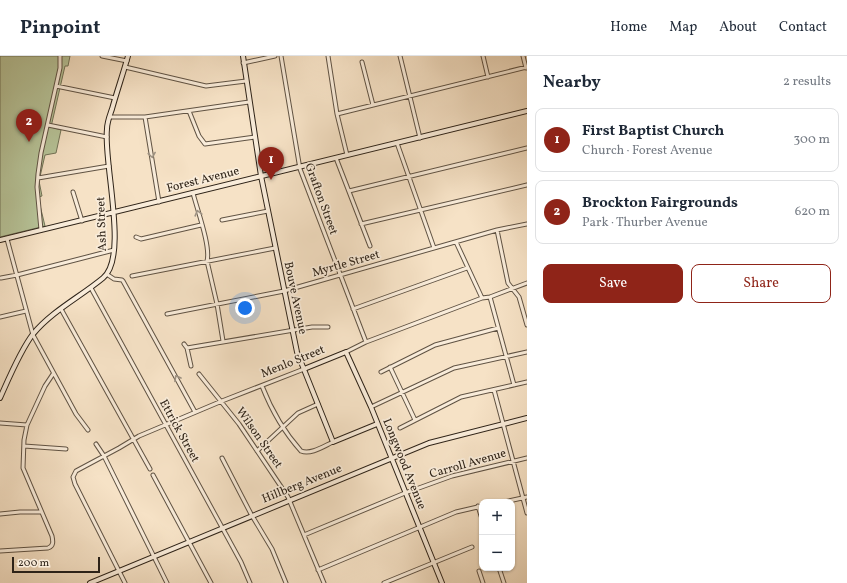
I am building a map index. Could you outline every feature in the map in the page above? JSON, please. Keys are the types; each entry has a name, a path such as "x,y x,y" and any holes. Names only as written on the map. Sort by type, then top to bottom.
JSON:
{"street":[{"path":"41,230 37,187 41,153 60,68 60,56"},
{"path":"102,56 127,61"},
{"name":"Ash Street","path":"108,275 112,267 115,234 106,130 128,56"},
{"name":"Bouve Avenue","path":"243,56 261,176 297,352 333,442"},
{"path":"243,63 275,56"},
{"name":"Grafton Street","path":"281,56 299,167 366,342"},
{"path":"328,56 337,114 347,155"},
{"path":"400,56 420,138"},
{"path":"482,56 488,77"},
{"path":"337,114 526,68 523,56"},
{"path":"362,62 373,105"},
{"path":"125,66 206,86 246,81"},
{"path":"56,86 115,98"},
{"path":"110,117 145,117 249,102"},
{"path":"189,111 199,136 205,144 255,137"},
{"name":"Forest Avenue","path":"0,240 527,111"},
{"path":"145,117 159,202"},
{"path":"48,125 107,137"},
{"path":"397,143 434,248"},
{"path":"348,191 527,148"},
{"path":"336,158 360,224 370,246"},
{"path":"38,178 109,166"},
{"path":"360,224 527,184"},
{"path":"73,192 82,220"},
{"path":"193,193 202,225 208,256 207,261 217,304 223,341"},
{"path":"222,220 268,211"},
{"name":"Myrtle Street","path":"167,314 284,291 497,230 527,224"},
{"path":"136,237 141,239 202,225"},
{"path":"497,230 508,283 519,297 527,325"},
{"path":"7,239 33,335 76,414 88,430"},
{"path":"456,242 482,298"},
{"path":"132,276 275,248"},
{"path":"1,278 114,250"},
{"path":"353,309 468,268"},
{"path":"1,394 26,345 33,335 44,323 108,275 114,279 122,280 195,412"},
{"name":"Menlo Street","path":"120,571 75,484 73,474 79,468 119,448 133,439 195,412 346,352 366,342 482,298 490,297 527,283"},
{"name":"Ettrick Street","path":"91,288 223,528 244,567 250,583"},
{"path":"490,297 514,385"},
{"path":"61,310 150,469"},
{"path":"0,317 26,311"},
{"path":"191,366 186,346 312,327 328,327"},
{"path":"381,372 435,345 498,328"},
{"name":"Longwood Avenue","path":"346,352 371,407 442,583"},
{"path":"371,407 454,368 527,352"},
{"path":"390,367 415,420"},
{"path":"0,551 48,548 52,544 52,536 24,471 23,460 27,425 45,386 53,374"},
{"name":"Wilson Street","path":"199,374 243,429 290,500 324,583"},
{"path":"400,428 461,397 527,382"},
{"path":"262,386 270,405 283,428 303,452 311,452 377,424"},
{"path":"494,390 513,461 525,497 527,513"},
{"path":"257,451 298,413 318,404"},
{"name":"Hillberg Avenue","path":"90,583 430,443 527,418"},
{"path":"0,423 27,425"},
{"path":"96,444 104,456 155,556 167,583"},
{"path":"24,446 66,449"},
{"path":"222,458 252,516 272,549 286,583"},
{"name":"Carroll Avenue","path":"304,535 406,493 452,476 527,458"},
{"path":"153,475 212,583"},
{"path":"515,499 525,497"},
{"path":"318,570 456,512 478,506 479,509"},
{"path":"0,514 41,512"},
{"path":"384,583 472,547"},
{"path":"120,571 126,583"},
{"path":"478,571 483,583"},
{"path":"500,571 504,583"}],"green space":[{"path":"0,56 70,56 68,66 65,66 51,127 61,130 56,153 45,155 39,181 42,196 38,197 45,226 0,237"}],"place":[{"name":"Brockton Fairgrounds","path":"29,142"},
{"name":"First Baptist Church","path":"271,180"}]}
